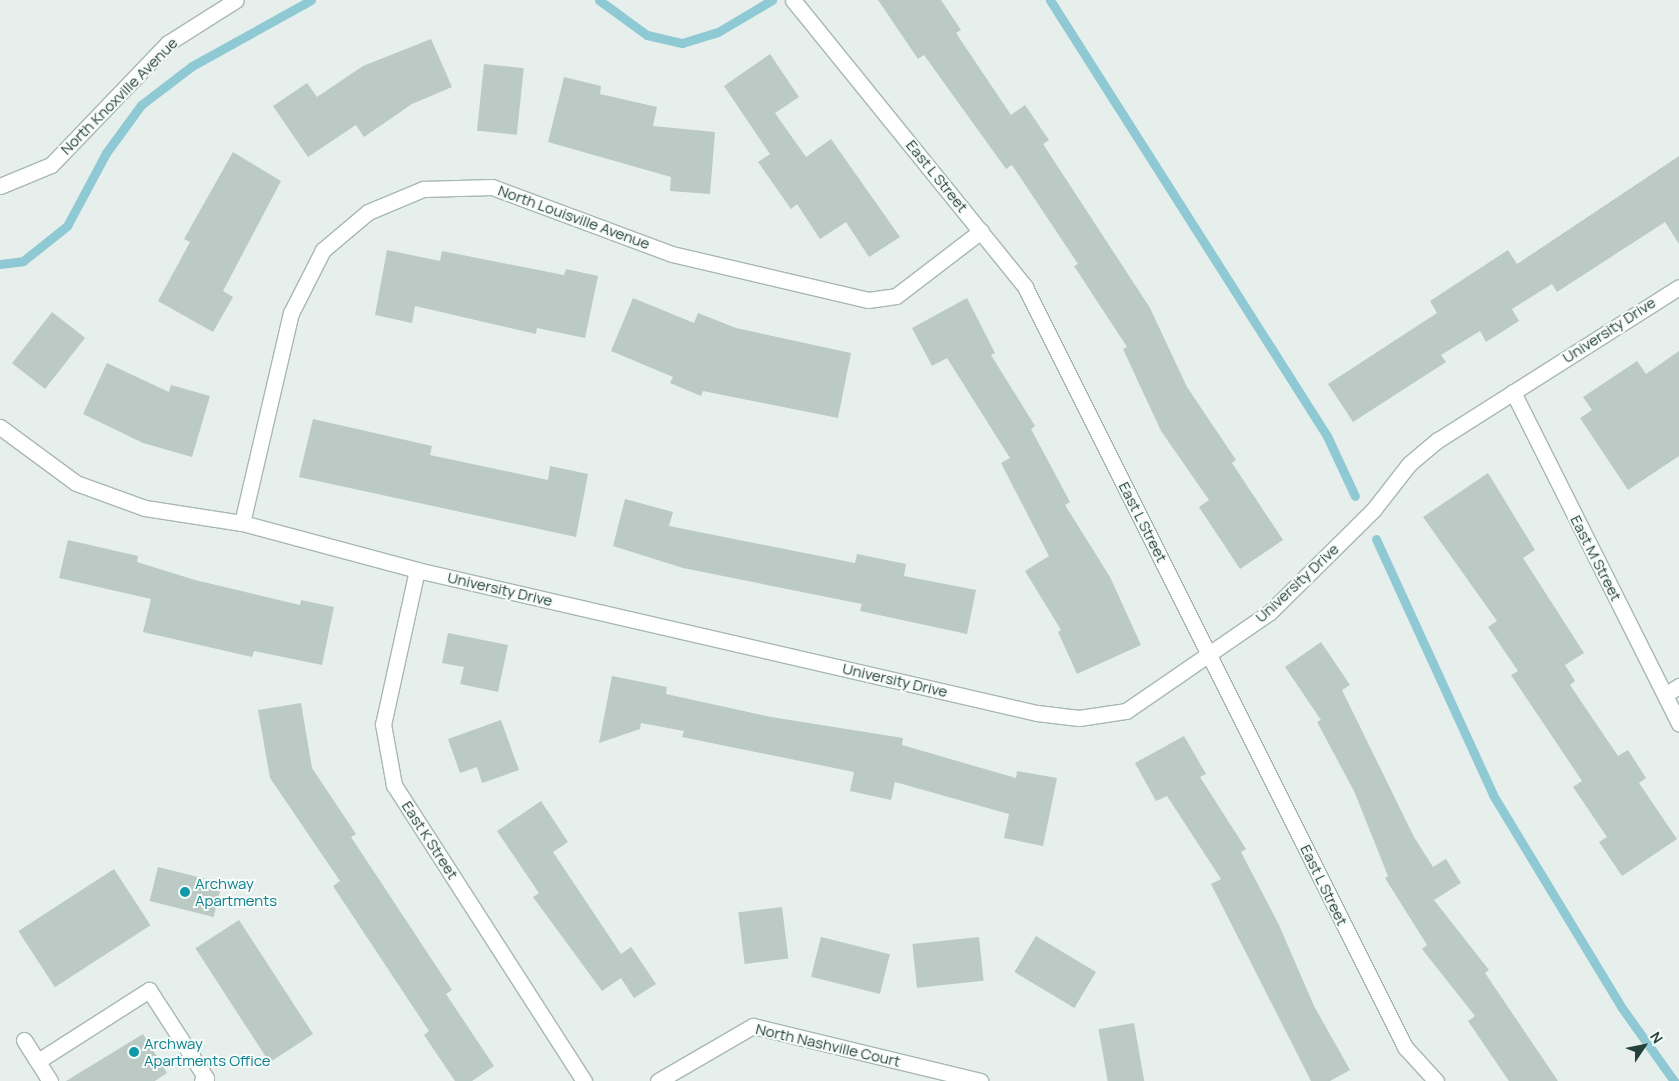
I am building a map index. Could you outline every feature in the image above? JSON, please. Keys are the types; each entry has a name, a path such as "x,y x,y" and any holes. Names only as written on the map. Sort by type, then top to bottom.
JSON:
{"street":[{"name":"North Knoxville Avenue","path":"0,186 51,165 168,42 236,0"},
{"name":"East L Street","path":"794,1 1025,286 1405,1047 1436,1081"},
{"name":"North Louisville Avenue","path":"242,523 290,313 323,250 368,212 423,189 492,187 672,254 868,300 896,296 982,231"},
{"name":"University Drive","path":"2,433 76,483 145,508 242,523 417,570 1037,713 1079,718 1126,712 1270,612 1374,509 1409,464 1438,440 1679,287"},
{"name":"East M Street","path":"1513,392 1679,724"},
{"name":"East K Street","path":"417,570 383,724 394,785 584,1081"},
{"path":"1665,695 1679,686"},
{"path":"38,1061 149,990 206,1078 202,1081"},
{"name":"North Nashville Court","path":"658,1081 752,1026 980,1081"},
{"path":"24,1040 50,1081"}],"building":[{"path":"878,0 941,0 961,30 956,33 1011,115 1025,105 1049,140 1043,144 1150,308 1187,387 1236,460 1232,463 1283,540 1240,569 1199,507 1209,500 1161,431 1123,349 1127,347 1074,266 1078,264 1012,165 1006,169 924,55 918,59"},
{"path":"431,39 452,87 412,104 364,137 356,125 308,157 273,106 307,83 317,97 363,66"},
{"path":"770,54 799,97 775,113 806,157 831,139 900,237 869,257 846,222 820,239 797,204 791,209 758,162 770,154 724,86"},
{"path":"484,64 524,68 517,135 477,131"},
{"path":"564,77 601,86 600,94 657,107 653,126 715,132 710,194 670,191 671,177 548,142"},
{"path":"233,152 281,181 223,291 233,297 213,332 158,301 190,242 184,239"},
{"path":"1679,156 1679,244 1665,222 1557,292 1552,284 1512,309 1519,321 1486,342 1480,331 1441,355 1446,362 1353,422 1328,384 1437,313 1430,301 1508,250 1517,264"},
{"path":"387,250 440,261 442,251 564,275 566,269 598,276 585,338 537,328 536,334 415,306 412,323 375,315"},
{"path":"633,298 694,323 698,313 736,328 851,353 838,418 703,391 701,396 670,383 673,377 611,351"},
{"path":"967,298 995,353 991,355 1035,426 1031,429 1070,502 1065,505 1110,577 1141,645 1077,674 1058,632 1061,630 1025,571 1049,556 1001,463 1010,458 947,358 932,366 912,328"},
{"path":"52,312 85,338 45,389 12,363"},
{"path":"1679,351 1679,456 1628,490 1580,418 1592,410 1583,397 1637,361 1646,374"},
{"path":"107,363 169,392 171,385 210,396 192,457 143,443 83,414"},
{"path":"313,419 432,446 430,455 548,480 550,466 588,474 576,537 299,477"},
{"path":"1488,473 1535,550 1523,558 1584,653 1565,665 1575,681 1570,685 1618,756 1628,750 1646,778 1639,783 1677,839 1622,876 1599,842 1607,837 1573,787 1582,781 1511,675 1518,671 1488,627 1497,621 1423,517"},
{"path":"625,499 673,512 669,526 855,563 857,554 906,564 904,576 976,590 967,634 860,611 862,604 683,568 613,546"},
{"path":"68,540 138,556 137,562 195,580 300,605 301,600 334,607 322,665 254,651 252,657 143,632 151,599 59,578"},
{"path":"448,633 508,645 498,692 460,684 464,667 442,663"},
{"path":"1321,642 1350,685 1342,690 1414,837 1433,867 1446,859 1461,883 1434,900 1489,970 1485,973 1558,1081 1509,1081 1468,1021 1475,1016 1422,949 1427,945 1385,878 1388,876 1354,791 1317,722 1321,720 1285,667"},
{"path":"612,676 667,687 666,694 771,717 903,738 902,745 1016,778 1017,771 1057,778 1043,846 1004,838 1009,814 895,782 891,800 850,791 854,772 682,737 684,731 641,723 640,729 599,743"},
{"path":"301,703 312,768 356,834 351,837 452,990 446,994 494,1066 472,1081 455,1081 424,1035 429,1031 333,886 340,881 270,778 258,710"},
{"path":"501,720 519,770 482,783 477,767 460,773 448,739"},
{"path":"1184,736 1206,774 1200,777 1246,849 1241,852 1279,925 1314,1006 1350,1070 1330,1081 1311,1081 1211,884 1221,879 1167,796 1156,801 1135,763"},
{"path":"541,801 568,842 553,852 621,954 631,947 656,984 634,998 621,978 602,991 533,897 539,893 497,831"},
{"name":"Archway Apartments","path":"158,867 222,883 214,917 150,901"},
{"path":"114,869 150,925 55,987 18,931"},
{"path":"782,907 788,959 745,964 738,912"},
{"path":"239,920 313,1034 269,1062 195,948"},
{"path":"1036,936 1096,972 1074,1008 1014,972"},
{"path":"821,937 890,954 880,994 811,977"},
{"path":"979,937 984,981 917,988 912,944"},
{"path":"1134,1023 1144,1081 1108,1081 1099,1029"},
{"name":"Archway Apartments Office","path":"143,1034 167,1073 155,1081 66,1081"}],"waterway":[{"path":"0,264 23,261 67,226 106,153 141,105 192,66 311,0"},
{"path":"599,0 647,35 682,43 718,32 772,0"},
{"path":"1050,0 1327,436 1355,496"},
{"path":"1376,539 1493,795 1622,1008 1674,1081"}],"place":[{"name":"Archway Apartments","path":"185,892"},
{"name":"Archway Apartments Office","path":"134,1052"}]}
